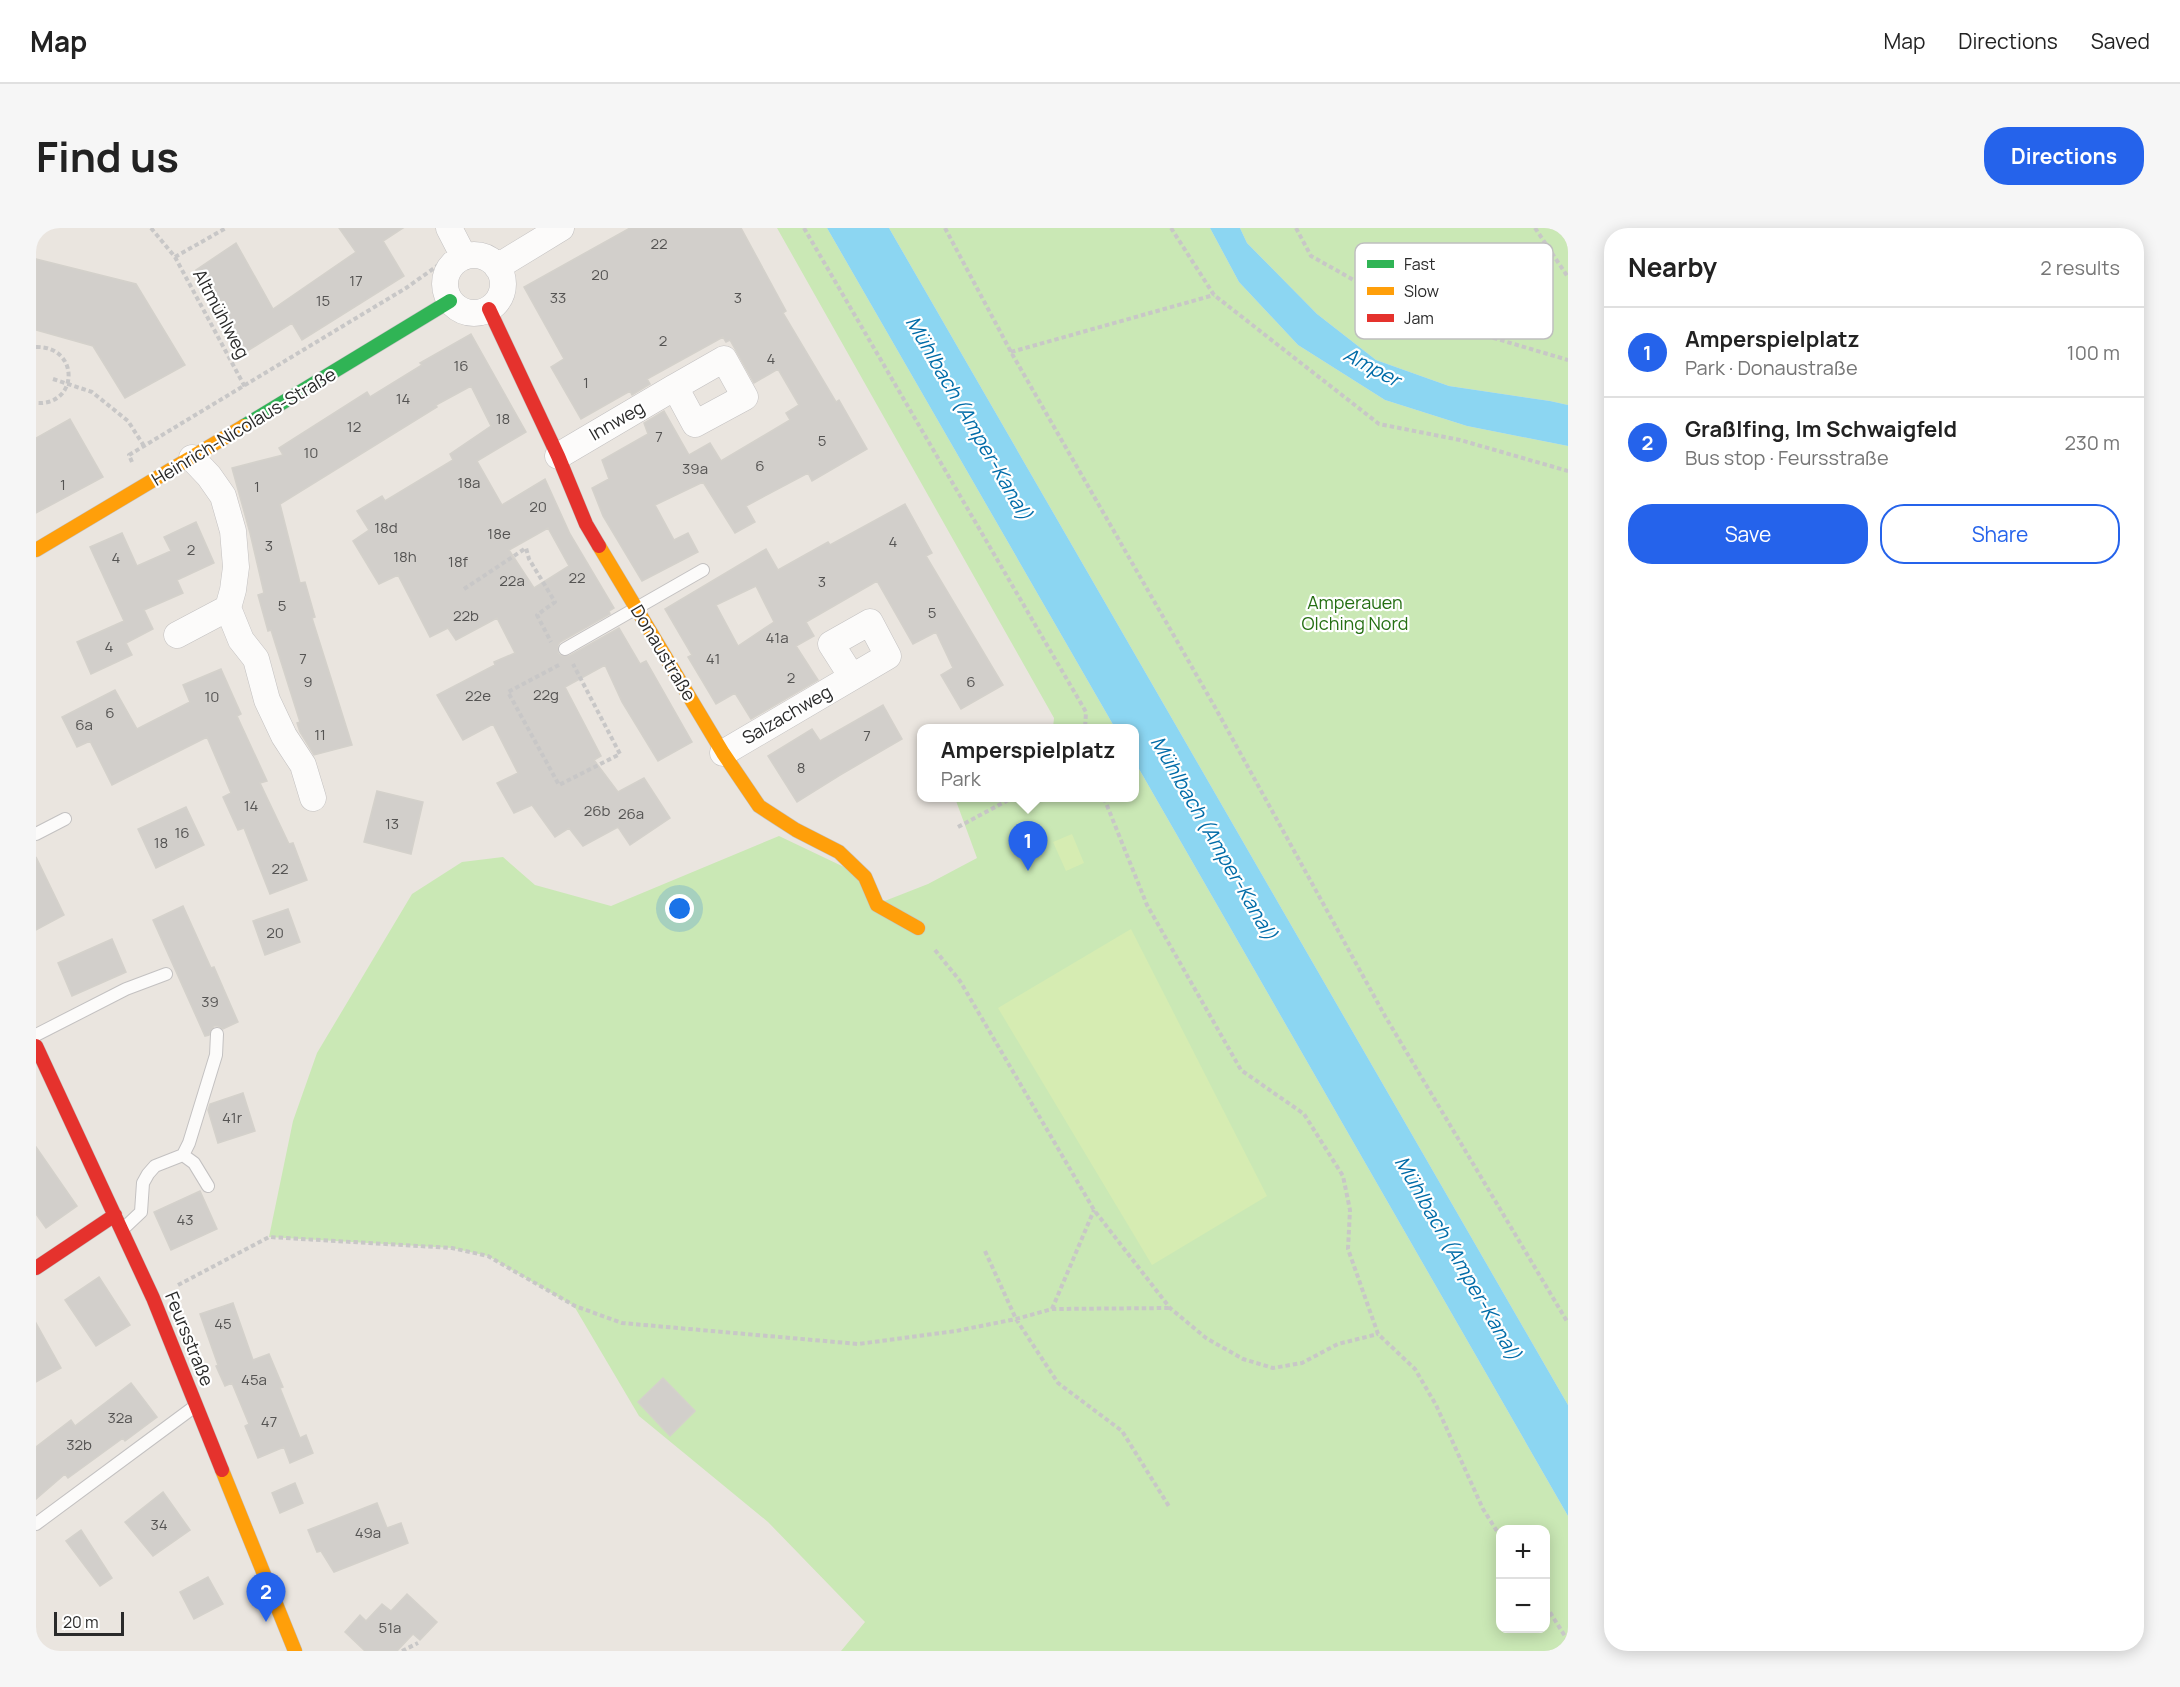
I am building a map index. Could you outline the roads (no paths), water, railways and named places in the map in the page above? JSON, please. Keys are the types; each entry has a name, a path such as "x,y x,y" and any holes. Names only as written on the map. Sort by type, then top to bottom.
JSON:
{"street":[{"path":"449,228 462,254"},
{"path":"497,267 561,228"},
{"path":"462,254 482,257 497,267 502,279 502,291 498,301 489,309 477,313 466,312 458,309 450,301 445,285 447,273 462,254"},
{"name":"Heinrich-Nicolaus-Straße","path":"36,550 450,301"},
{"name":"Donaustraße","path":"489,309 558,456 586,524 723,753 759,806 796,831 839,852 865,877 877,905 918,928"},
{"name":"Innweg","path":"558,456 675,387"},
{"path":"192,458 223,496 233,531 236,567 234,590 228,608 241,640 256,660 267,700 284,736 303,765 313,798"},
{"path":"177,635 228,608"},
{"name":"Salzachweg","path":"723,753 852,677"},
{"name":"Feursstraße","path":"36,1046 153,1298 295,1651"},
{"path":"36,1268 115,1215"}],"lane":[{"path":"567,654 637,608 703,570"},
{"path":"36,834 65,819"},
{"path":"36,1035 126,989 166,975"},
{"path":"122,1230 141,1212 143,1183 148,1174 155,1166 183,1155 189,1143 216,1055 217,1034"},
{"path":"183,1155 194,1163 208,1186"},
{"path":"36,1524 197,1406"}],"water":[{"name":"Mühlbach (Amper-Kanal)","path":"827,228 889,228 1568,1405 1568,1516 1139,769 1139,724 1113,724"},
{"name":"Amper","path":"1210,228 1240,228 1247,243 1317,314 1376,360 1449,386 1568,405 1568,446 1467,426 1385,400 1298,345 1239,282"}],"place":[{"name":"Amperspielplatz","path":"1028,871"},
{"name":"Graßlfing, Im Schwaigfeld","path":"266,1622"}],"park label":[{"name":"Amperauen Olching Nord","path":"1355,613"}]}
